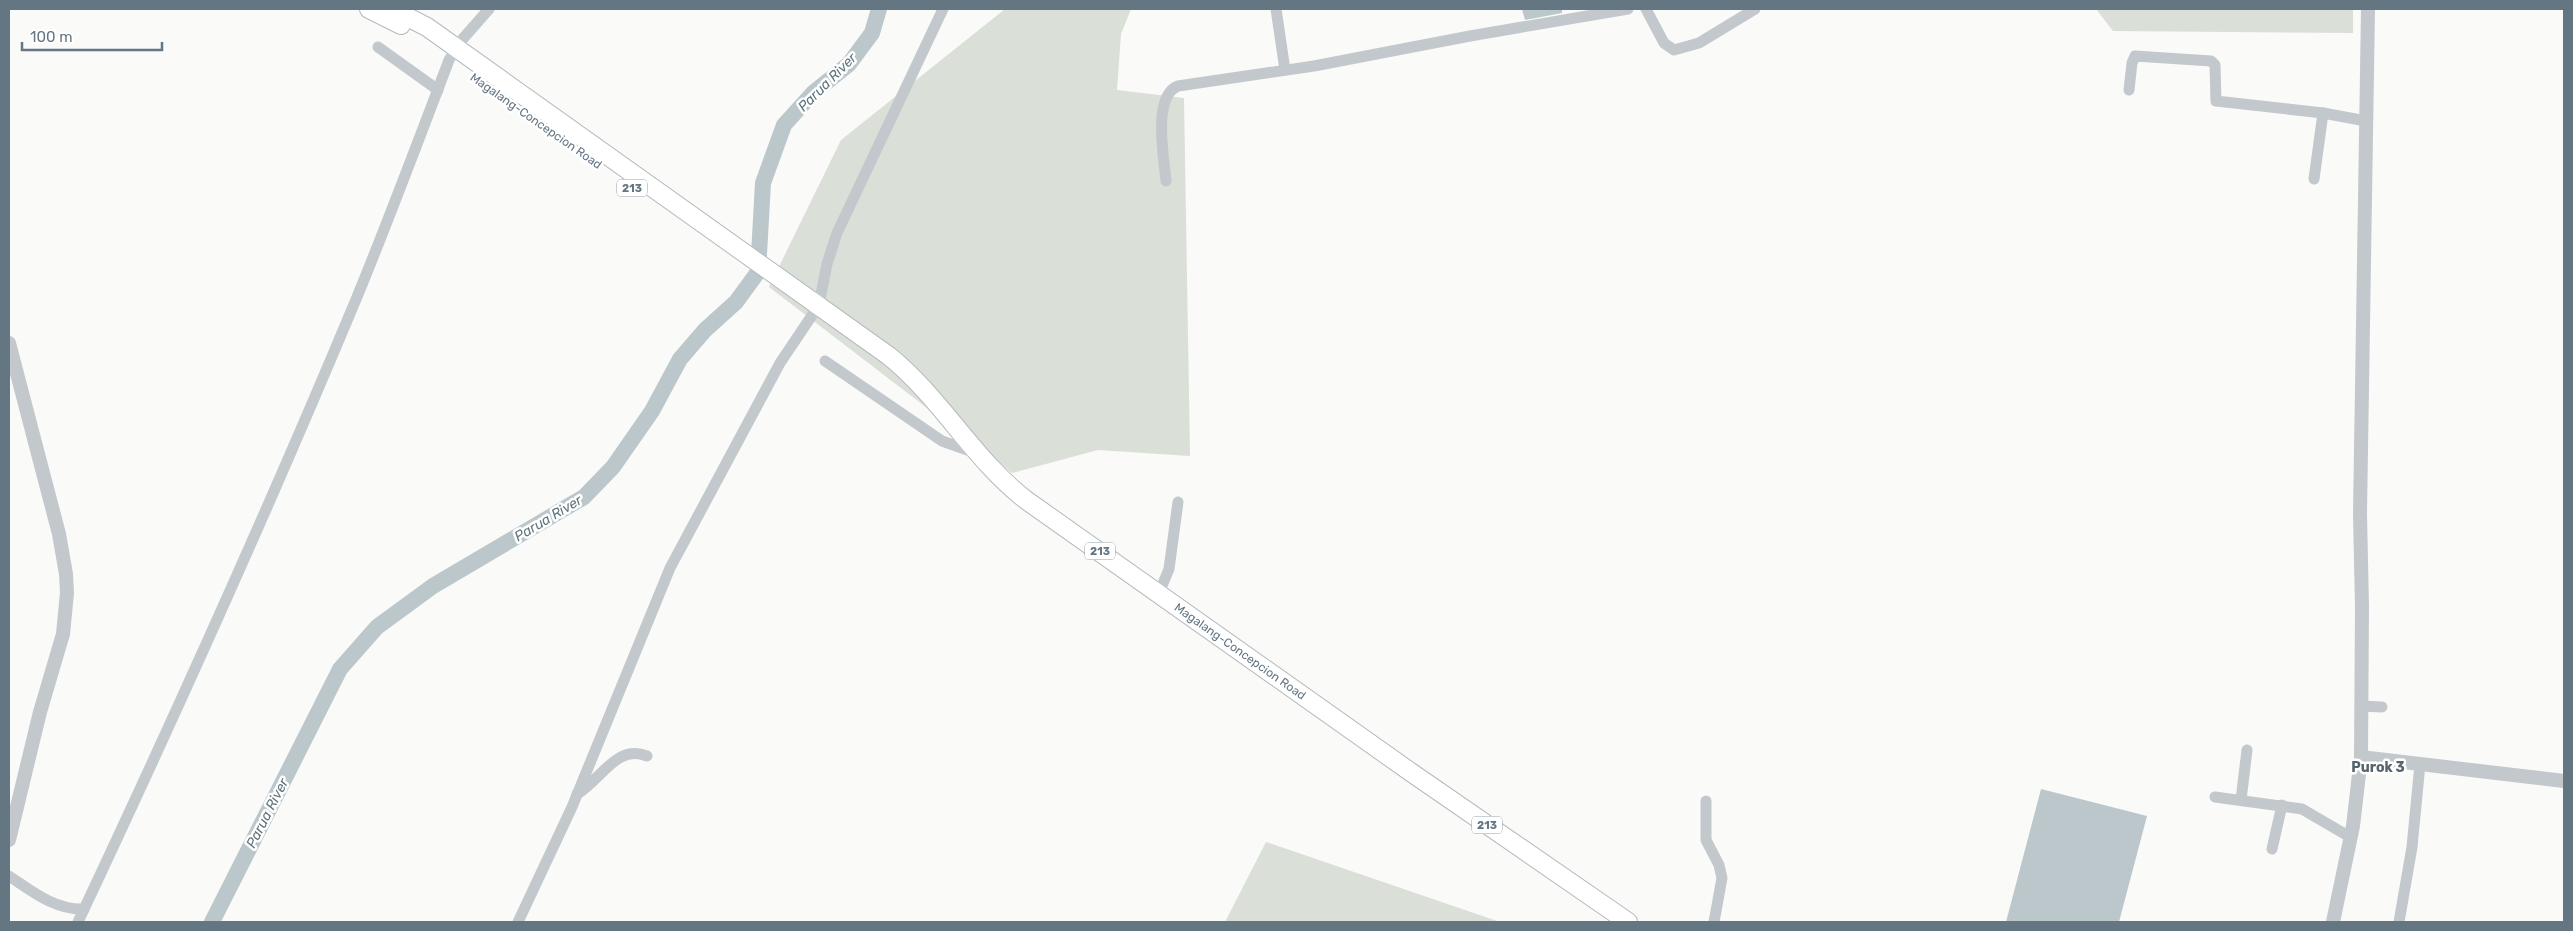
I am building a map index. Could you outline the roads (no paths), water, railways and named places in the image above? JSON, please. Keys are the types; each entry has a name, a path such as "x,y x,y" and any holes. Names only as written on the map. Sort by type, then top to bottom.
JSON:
{"main road":[{"name":"Magalang-Concepcion Road","path":"369,9 455,57 814,308 879,349 911,376 976,453 1020,495 1412,773 1628,922"},
{"name":"Magalang-Concepcion Road","path":"392,9 427,27 455,57"}],"street":[{"path":"78,922 262,521 357,296 438,90 455,57 489,9"},
{"path":"518,922 577,794 670,568 766,388 814,308 837,233 943,9"},
{"path":"1276,9 1285,70"},
{"path":"1166,181 1162,115 1164,98 1169,91 1178,86 1285,70 1628,9"},
{"path":"1646,9 1664,43 1674,50 1699,43 1755,9"},
{"path":"2333,922 2350,837 2361,757 2362,607 2360,514 2368,9"},
{"path":"378,47 438,90"},
{"path":"2129,90 2132,62 2135,56 2211,61 2216,65 2216,101 2323,113 2366,122"},
{"path":"2314,179 2323,113"},
{"path":"9,343 59,534 66,574 67,593 63,634 40,712 9,840"},
{"path":"825,361 942,441 976,453"},
{"path":"1159,593 1169,569 1178,502"},
{"path":"2361,706 2382,707"},
{"path":"2240,800 2247,750"},
{"path":"577,794 626,754 637,752 646,756"},
{"path":"2361,757 2564,781"},
{"path":"2399,922 2412,847 2420,764"},
{"path":"2215,797 2302,809 2350,837"},
{"path":"1706,801 1706,840 1719,865 1722,878 1714,922"},
{"path":"2272,850 2282,805"},
{"path":"9,876 53,904 70,909 84,909"}],"waterway":[{"name":"Parua River","path":"212,922 340,669 377,627 433,586 584,497 613,467 652,411 680,359 705,330 736,302 758,272 763,183 784,125 813,93 849,64 872,33 879,9"}],"district":[{"name":"Purok 3","path":"2378,767"}]}
